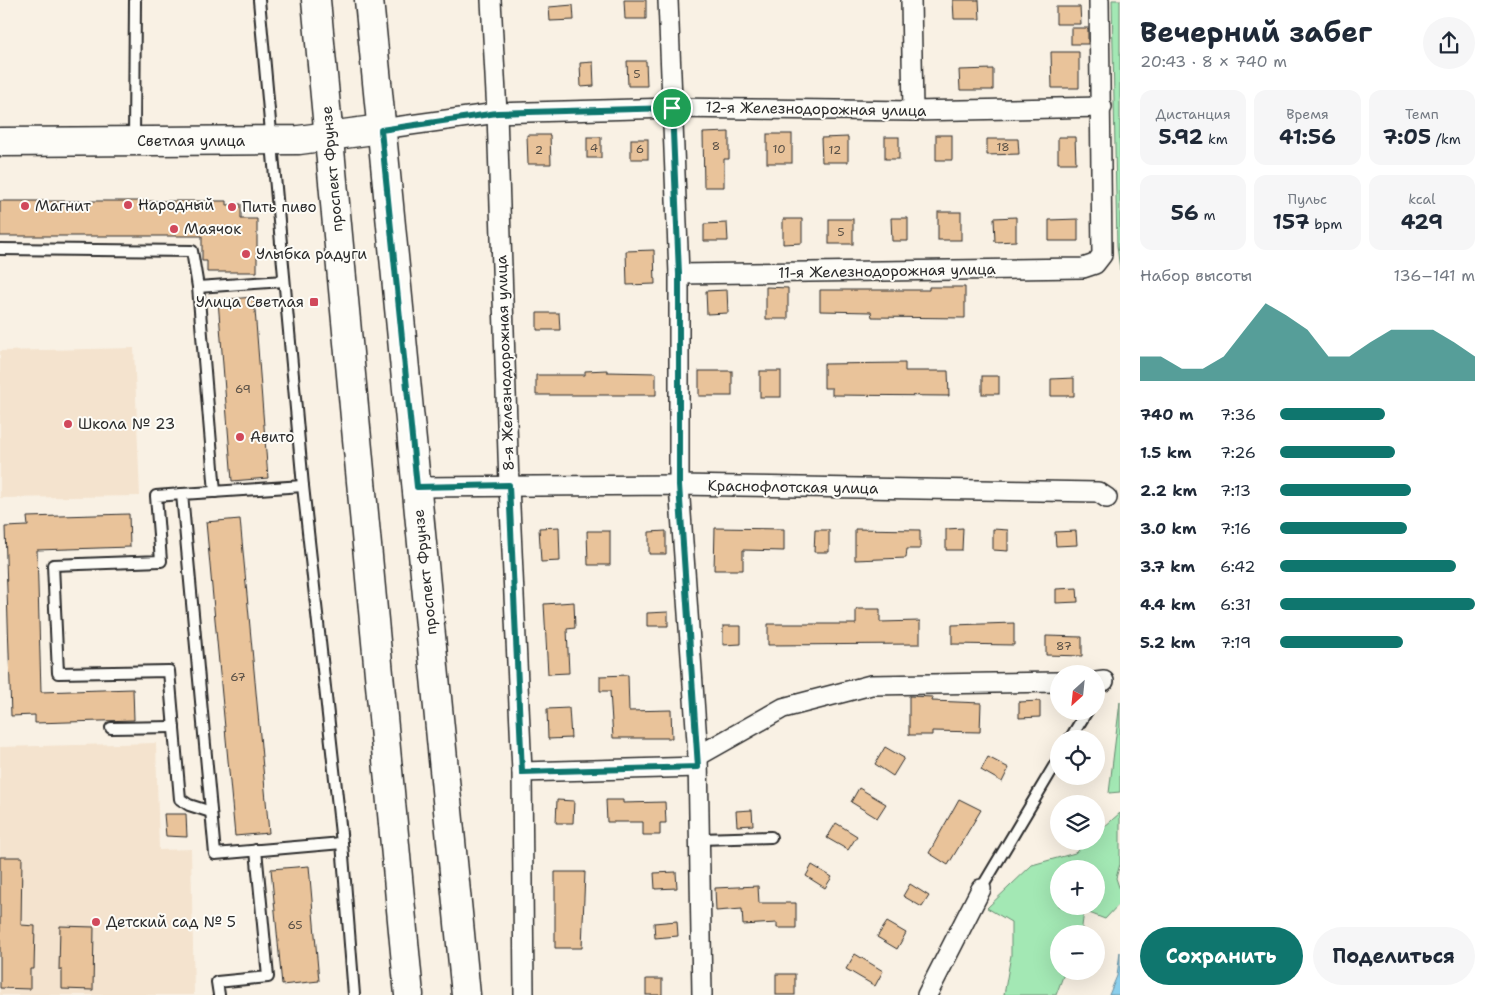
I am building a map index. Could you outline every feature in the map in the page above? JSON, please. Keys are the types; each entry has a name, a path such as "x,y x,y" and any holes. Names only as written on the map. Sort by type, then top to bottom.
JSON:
{"main road":[{"name":"проспект Фрунзе","path":"316,0 409,995"},
{"name":"проспект Фрунзе","path":"369,0 466,995"},
{"name":"Светлая улица","path":"0,142 299,140 381,130"}],"street":[{"name":"8-я Железнодорожная улица","path":"491,0 522,772 524,995"},
{"path":"668,0 679,274 679,485 698,761 702,995"},
{"path":"911,0 913,111"},
{"path":"1100,0 1102,107"},
{"name":"12-я Железнодорожная улица","path":"381,130 497,113 672,108 913,111 1102,107"},
{"name":"11-я Железнодорожная улица","path":"679,274 1083,268 1095,264 1102,255 1102,107"},
{"name":"Краснофлотская улица","path":"417,487 679,485 1098,492 1107,498"},
{"path":"522,772 698,761 783,708 871,684 1050,682"},
{"path":"927,995 981,889"}],"lane":[{"path":"134,141 135,0"},
{"path":"259,0 303,486 342,843 354,995"},
{"path":"0,249 192,251 198,287 214,492"},
{"path":"198,287 284,281"},
{"path":"211,812 189,805 180,799 169,671 58,673 53,565 161,561 156,496 303,486"},
{"path":"182,494 215,854 342,843"},
{"path":"111,728 174,727"},
{"path":"981,889 1050,773"},
{"path":"699,839 771,837"},
{"path":"219,995 217,982 268,977 256,850"}],"shaded area":[{"name":"Школа № 23","path":"134,348 140,496 0,498 0,351"},
{"name":"Детский сад № 5","path":"156,743 159,850 191,849 194,995 0,995 0,747"}],"green space":[{"path":"1112,0 1120,0 1120,270 1117,246"},
{"path":"1120,702 1120,792 1109,793"},
{"path":"1120,813 1120,864 1116,878 1120,890 1120,903 1105,919 1094,915 1105,915 1105,860 1050,860 1050,915 1083,915 1082,925 1050,925 1050,980 1062,980 1056,995 1004,995 1011,955 1011,922 987,908 1032,865 1075,853 1078,850 1105,850 1105,826"}],"water":[{"path":"1120,952 1120,995 1109,995 1117,976"}],"building":[{"path":"624,0 646,0 646,19 625,19"},
{"path":"953,0 979,0 980,19 954,19"},
{"path":"573,5 574,20 550,21 549,7"},
{"path":"1056,7 1080,7 1081,24 1056,24"},
{"path":"1071,28 1088,28 1088,44 1071,44"},
{"path":"1051,52 1079,52 1079,88 1052,88"},
{"path":"627,61 646,61 647,86 628,86"},
{"path":"593,62 594,86 581,87 580,63"},
{"path":"993,69 993,90 960,90 959,70"},
{"path":"729,132 729,159 724,159 724,187 704,187 703,133"},
{"path":"767,134 792,134 792,163 767,163"},
{"path":"527,135 550,135 551,164 528,164"},
{"path":"936,135 952,135 952,160 936,160"},
{"path":"587,137 601,137 601,158 587,158"},
{"path":"848,137 848,162 822,162 821,138"},
{"path":"885,137 899,137 899,159 885,159"},
{"path":"1058,137 1075,137 1076,163 1058,163"},
{"path":"631,139 648,139 648,159 631,159"},
{"path":"987,139 1018,139 1019,154 987,155"},
{"path":"0,201 227,201 227,205 241,204 241,219 257,219 257,272 207,272 207,261 202,261 202,236 0,236"},
{"path":"938,212 961,212 961,240 938,240"},
{"path":"1016,217 1016,241 995,242 994,218"},
{"path":"891,218 908,218 908,241 892,241"},
{"path":"783,219 802,219 802,243 783,244"},
{"path":"829,219 853,219 853,244 829,244"},
{"path":"1078,219 1078,241 1049,241 1049,220"},
{"path":"727,223 728,241 704,241 704,224"},
{"path":"654,250 655,284 627,285 626,251"},
{"path":"766,287 788,288 788,319 766,319"},
{"path":"929,287 965,287 965,318 872,317 871,312 820,311 820,290 929,290"},
{"path":"727,290 728,313 707,314 706,291"},
{"path":"254,297 268,478 232,481 218,300"},
{"path":"537,313 559,313 560,330 537,330"},
{"path":"905,363 905,371 948,371 949,396 832,395 832,388 824,388 824,364"},
{"path":"607,370 607,372 656,373 656,395 536,395 536,375 585,375 585,371"},
{"path":"699,371 732,371 732,396 699,396"},
{"path":"760,371 781,371 781,397 760,397"},
{"path":"982,376 999,376 999,394 982,394"},
{"path":"1074,378 1074,396 1051,396 1051,379"},
{"path":"129,514 130,547 37,550 41,692 133,689 134,720 35,723 35,715 11,716 5,527 28,526 27,517"},
{"path":"240,519 269,833 235,836 206,522"},
{"path":"559,527 560,561 541,562 539,528"},
{"path":"715,528 784,529 784,551 743,550 743,570 714,570"},
{"path":"963,528 962,550 946,550 946,529"},
{"path":"855,529 920,530 920,549 907,549 906,558 855,560"},
{"path":"993,529 1008,530 1008,551 993,550"},
{"path":"815,530 829,530 829,552 814,552"},
{"path":"587,531 610,531 610,565 588,565"},
{"path":"666,531 666,554 649,554 649,532"},
{"path":"1076,531 1077,545 1056,546 1055,532"},
{"path":"1077,588 1078,602 1056,603 1056,589"},
{"path":"574,602 575,628 567,629 569,673 548,674 544,604"},
{"path":"856,609 880,609 880,622 920,621 920,644 768,645 768,624 856,624"},
{"path":"668,612 668,626 647,626 647,613"},
{"path":"1014,623 1014,645 952,644 952,625"},
{"path":"723,626 741,626 741,644 723,645"},
{"path":"1046,636 1082,637 1082,656 1046,655"},
{"path":"628,675 629,711 671,710 672,738 613,738 610,691 600,691 600,676"},
{"path":"909,696 933,697 932,701 981,703 980,732 932,731 932,735 909,735"},
{"path":"1040,701 1040,717 1019,718 1019,702"},
{"path":"569,708 571,738 548,739 547,709"},
{"path":"885,747 904,758 893,776 875,764"},
{"path":"988,757 1009,768 1002,782 981,770"},
{"path":"859,788 886,804 877,818 851,802"},
{"path":"959,799 981,810 948,865 929,853"},
{"path":"557,800 574,801 573,823 556,823"},
{"path":"606,800 623,800 623,803 665,802 666,823 660,823 660,835 643,835 643,822 607,822"},
{"path":"752,810 753,825 737,826 736,811"},
{"path":"164,814 186,814 187,837 166,836"},
{"path":"836,823 857,836 848,850 827,838"},
{"path":"0,857 22,857 21,925 35,926 34,969 30,969 30,989 0,988"},
{"path":"812,865 832,877 825,888 806,876"},
{"path":"309,866 319,981 282,985 271,869"},
{"path":"555,872 585,872 582,948 555,948"},
{"path":"676,872 677,888 655,889 654,873"},
{"path":"910,884 929,896 922,907 903,896"},
{"path":"758,886 759,903 796,903 796,928 777,928 777,923 743,925 742,909 716,911 715,888"},
{"path":"677,921 678,936 655,938 654,923"},
{"path":"887,922 906,933 897,949 877,937"},
{"path":"60,926 94,927 93,990 62,989 62,970 59,970"},
{"path":"855,954 883,971 875,986 846,969"},
{"path":"776,974 795,974 795,995 776,995"},
{"path":"646,979 662,979 662,995 646,995"}],"place":[{"name":"Народный","path":"128,205"},
{"name":"Магнит","path":"25,206"},
{"name":"Пить пиво","path":"232,207"},
{"name":"Маячок","path":"174,229"},
{"name":"Улыбка радуги","path":"246,254"},
{"name":"Улица Светлая","path":"314,302"},
{"name":"Школа № 23","path":"68,424"},
{"name":"Авито","path":"240,437"},
{"name":"Детский сад № 5","path":"96,922"}],"route":[{"path":"672,108 679,274 679,485 698,767 522,772 509,485 417,487 381,130 497,113 672,108"}]}
